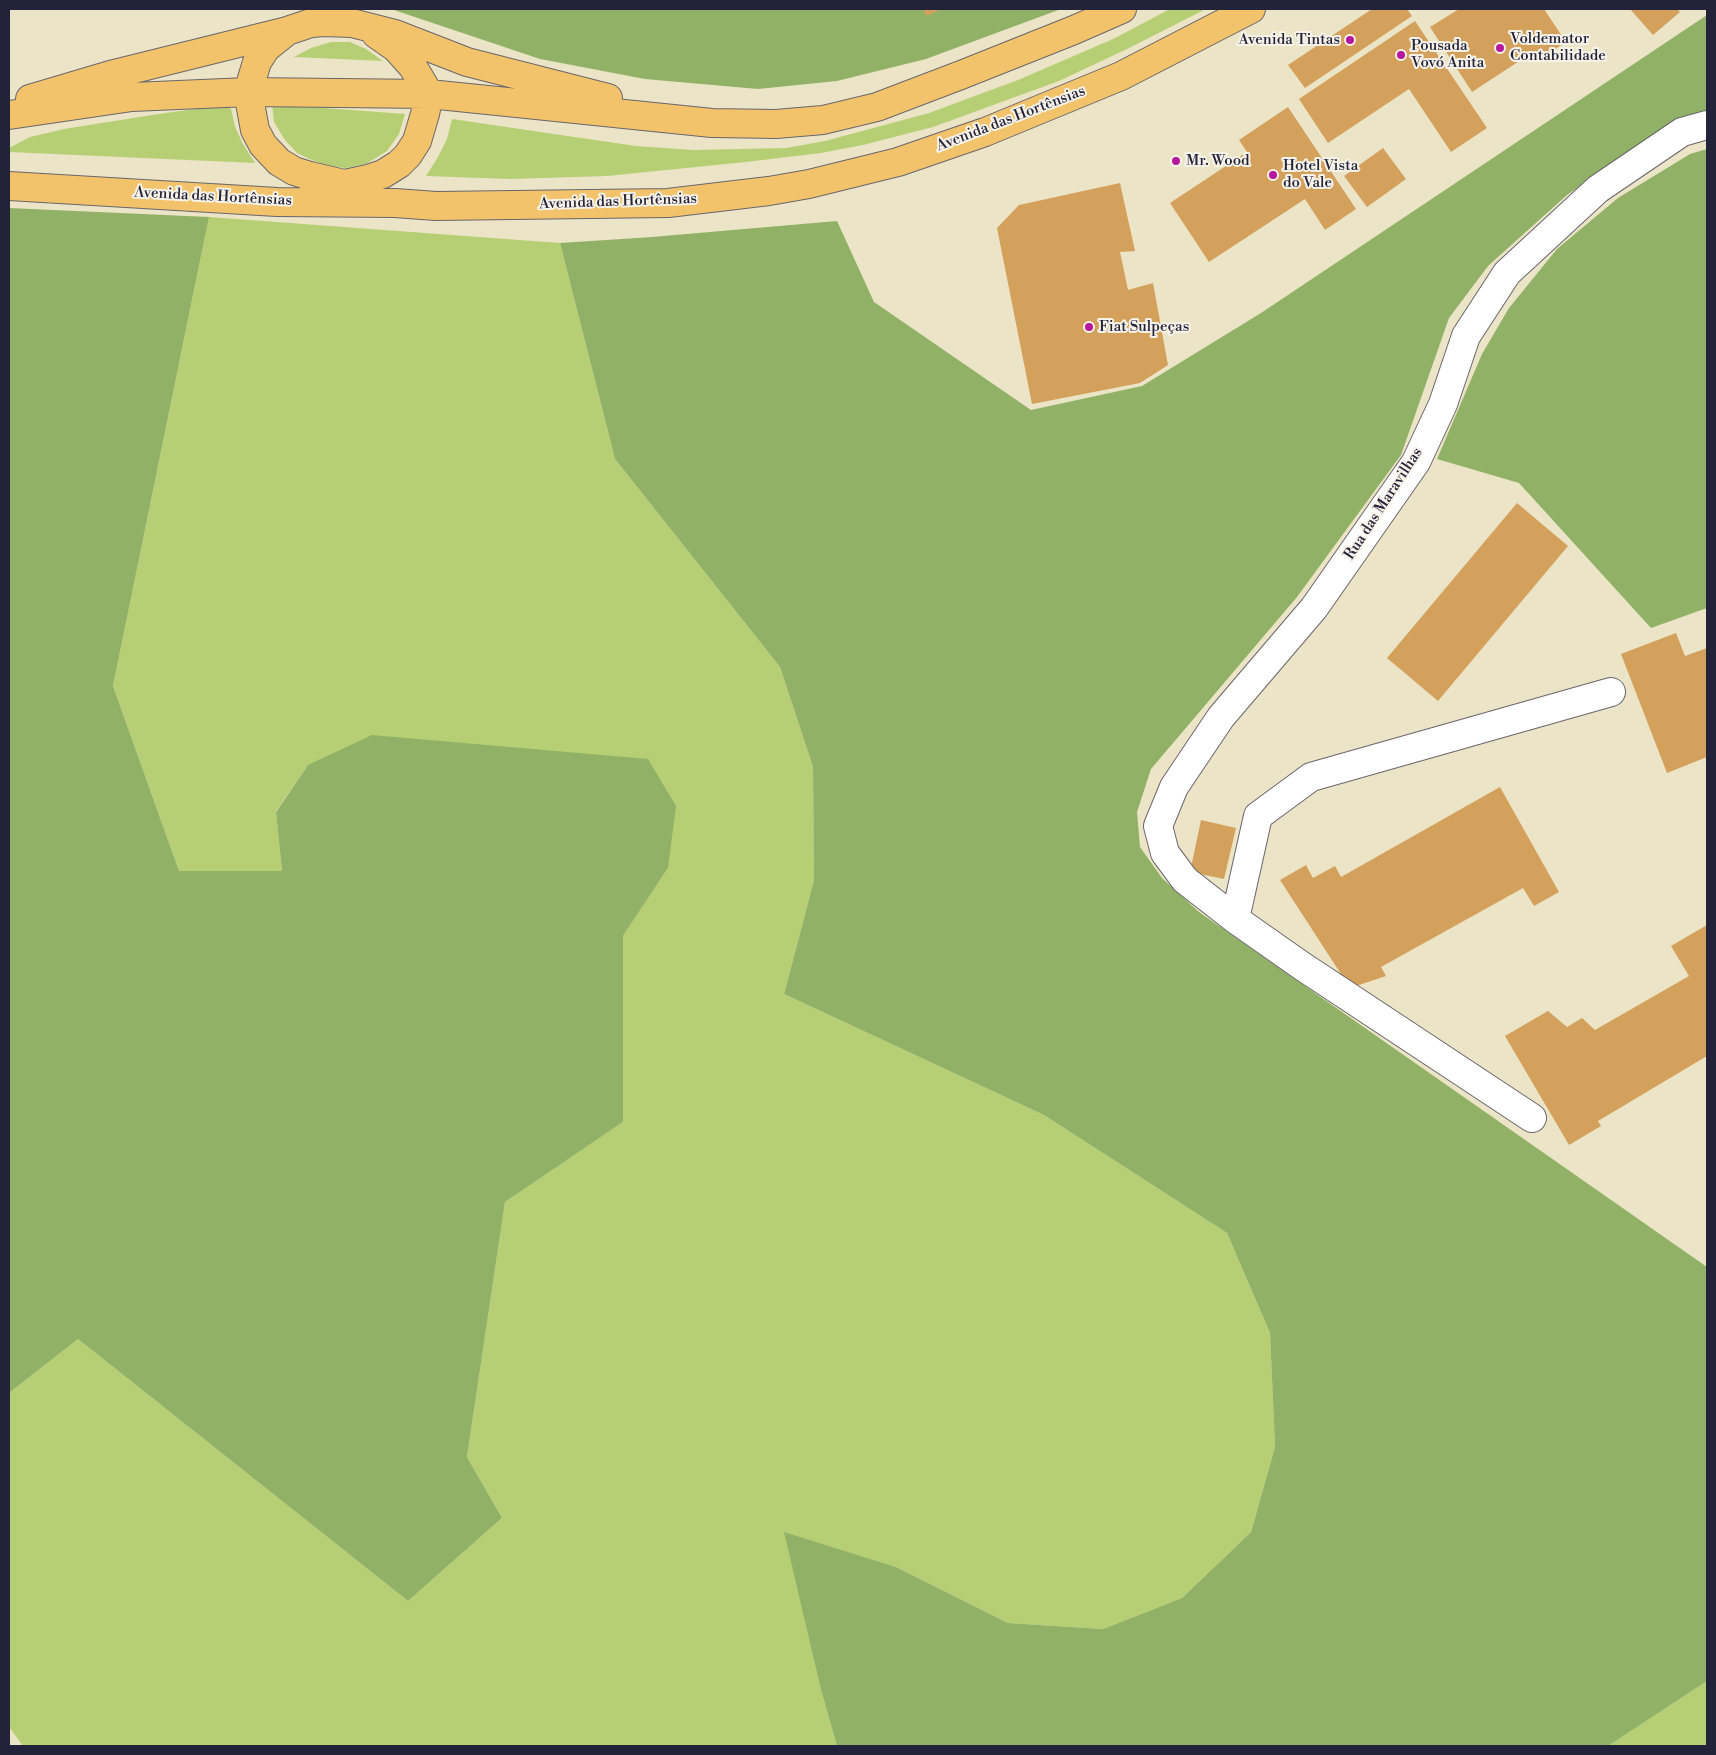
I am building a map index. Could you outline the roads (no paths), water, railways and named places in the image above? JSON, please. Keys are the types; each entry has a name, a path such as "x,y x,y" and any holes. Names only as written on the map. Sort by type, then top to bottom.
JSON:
{"main road":[{"path":"9,116 132,97 248,92 428,94 712,123 776,124 822,120 877,107 1048,41 1122,9"},
{"name":"Avenida das Hortênsias","path":"9,186 292,202 395,203 446,206 668,203 769,191 810,184 898,162 986,132 1121,76 1251,9"},
{"path":"9,106 69,86 114,74 287,31 312,23 324,22 352,23 395,34 467,62 565,88 712,123"},
{"path":"292,202 345,184 383,174 399,164 408,155 422,127 428,94 413,67 396,48 379,35 352,23"},
{"path":"287,31 266,48 257,62 248,92 255,130 263,145 279,162 294,171 345,184 395,203"}],"street":[{"name":"Rua das Maravilhas","path":"1235,919 1185,880 1165,853 1158,826 1174,787 1222,717 1314,608 1416,462 1443,404 1466,336 1507,273 1598,189 1682,132 1707,125"},
{"path":"1532,1118 1302,966 1235,919 1258,816 1311,777 1611,692"}],"place":[{"name":"Avenida Tintas","path":"1350,40"},
{"name":"Voldemator Contabilidade","path":"1500,48"},
{"name":"Pousada Vovó Anita","path":"1401,55"},
{"name":"Mr. Wood","path":"1176,161"},
{"name":"Hotel Vista do Vale","path":"1273,175"},
{"name":"Fiat Sulpeças","path":"1089,327"}]}
